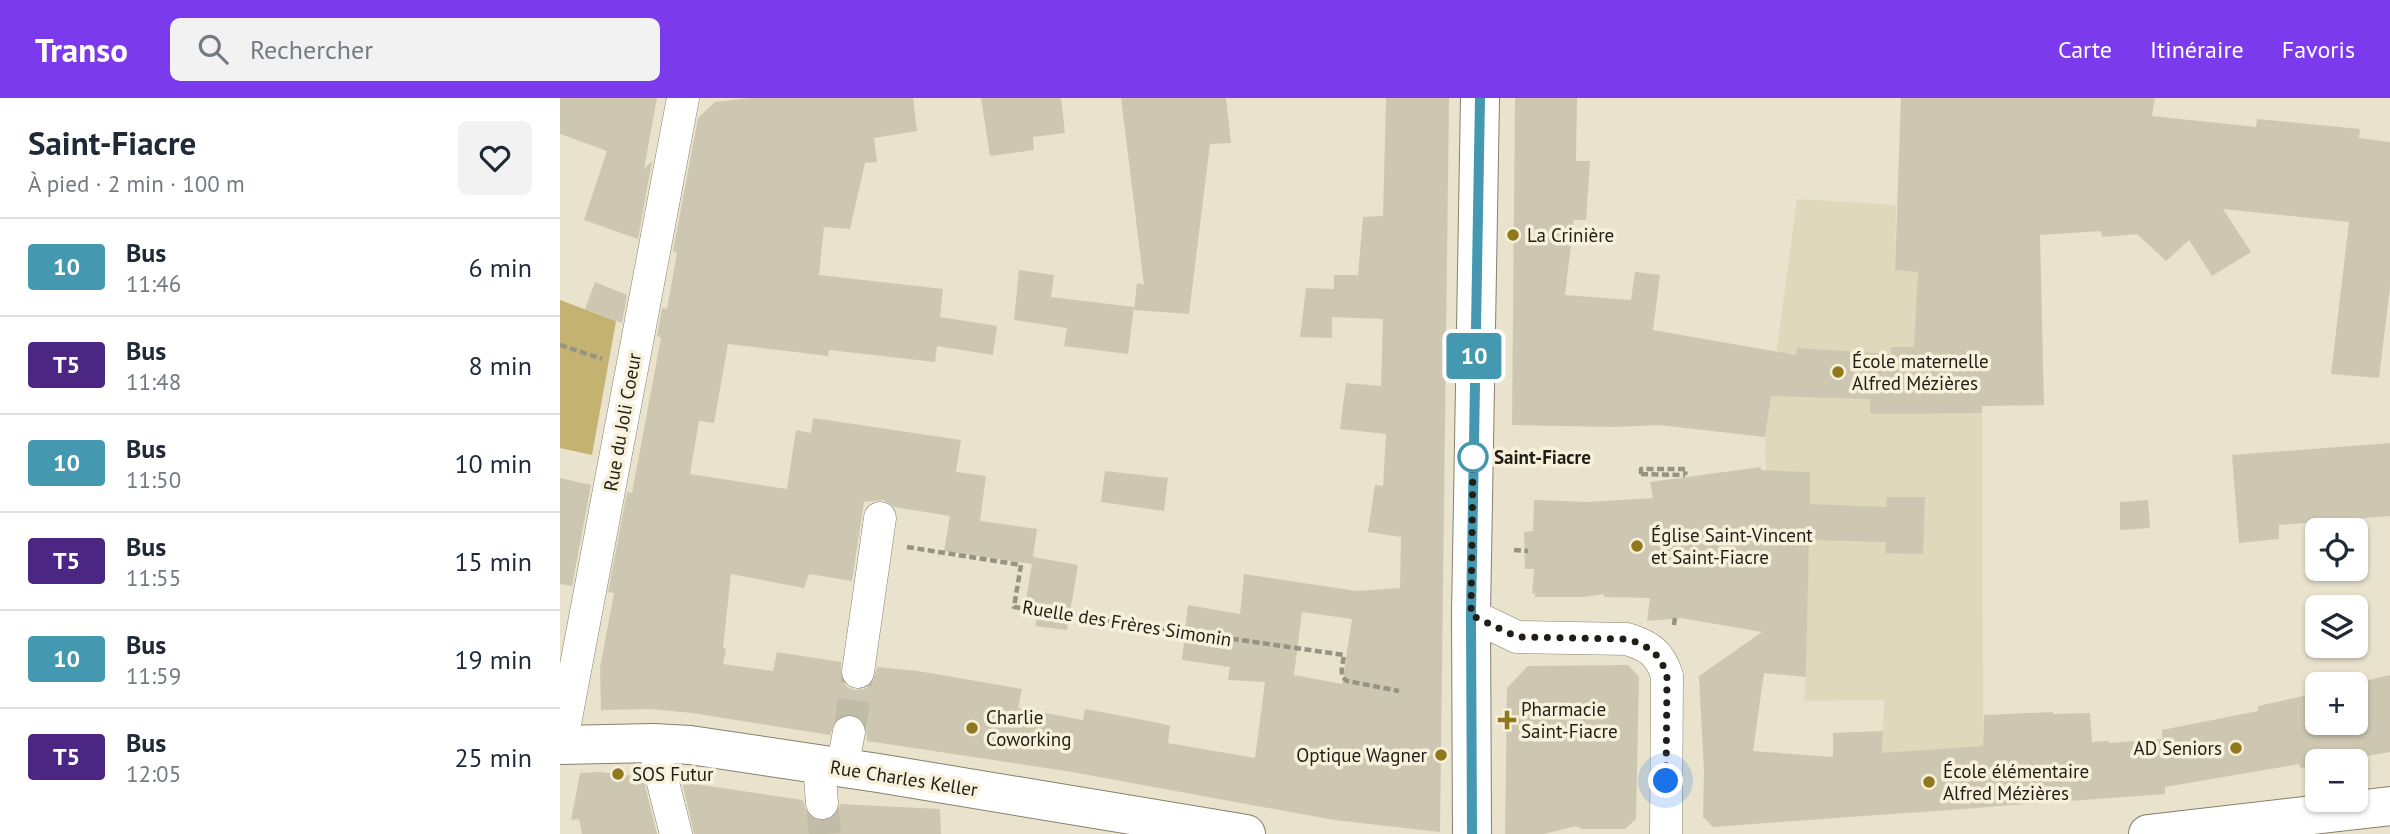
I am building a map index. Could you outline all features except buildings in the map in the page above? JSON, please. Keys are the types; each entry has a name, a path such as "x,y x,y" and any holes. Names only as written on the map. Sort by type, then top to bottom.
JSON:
{"main road":[{"path":"1472,834 1471,615 1480,98"},
{"name":"Rue Charles Keller","path":"560,745 653,743 836,754 1246,834"},
{"path":"2148,834 2390,806"}],"street":[{"name":"Rue du Joli Coeur","path":"560,745 683,98"},
{"path":"858,672 878,530"},
{"path":"1471,615 1517,637 1627,639 1655,651 1663,662 1667,676 1666,834"},
{"path":"653,743 676,834"},
{"path":"822,803 836,754"}],"path":[{"path":"560,345 608,361"},
{"path":"1641,469 1686,469 1685,475 1671,477 1641,474 1641,469"},
{"name":"Ruelle des Frères Simonin","path":"878,530 1021,565 1014,607 1344,655 1343,678 1399,691"},
{"path":"1514,550 1528,551"},
{"path":"1674,625 1675,617"}],"shaded area":[{"path":"1797,199 1896,205 1895,269 1950,273 1982,358 1985,808 1882,815 1880,759 1884,700 1804,701 1810,472 1766,470 1765,438"},
{"path":"560,300 616,321 592,455 560,448"}],"tunnel":[{"path":"849,732 858,672"},
{"path":"822,803 825,834"}],"bus line":[{"name":"10","path":"1472,834 1471,615 1480,98"}],"place":[{"name":"La Crinière","path":"1513,235"},
{"name":"École maternelle Alfred Mézières","path":"1838,372"},
{"name":"Saint-Fiacre","path":"1473,457"},
{"name":"Église Saint-Vincent et Saint-Fiacre","path":"1637,546"},
{"name":"Pharmacie Saint-Fiacre","path":"1507,720"},
{"name":"Charlie Coworking","path":"972,728"},
{"name":"AD Seniors","path":"2236,748"},
{"name":"Optique Wagner","path":"1441,755"},
{"name":"SOS Futur","path":"618,774"},
{"name":"École élémentaire Alfred Mézières","path":"1929,782"}],"route":[{"path":"1473,457 1471,615 1517,637 1627,639 1655,651 1663,662 1667,676 1666,781"}]}
